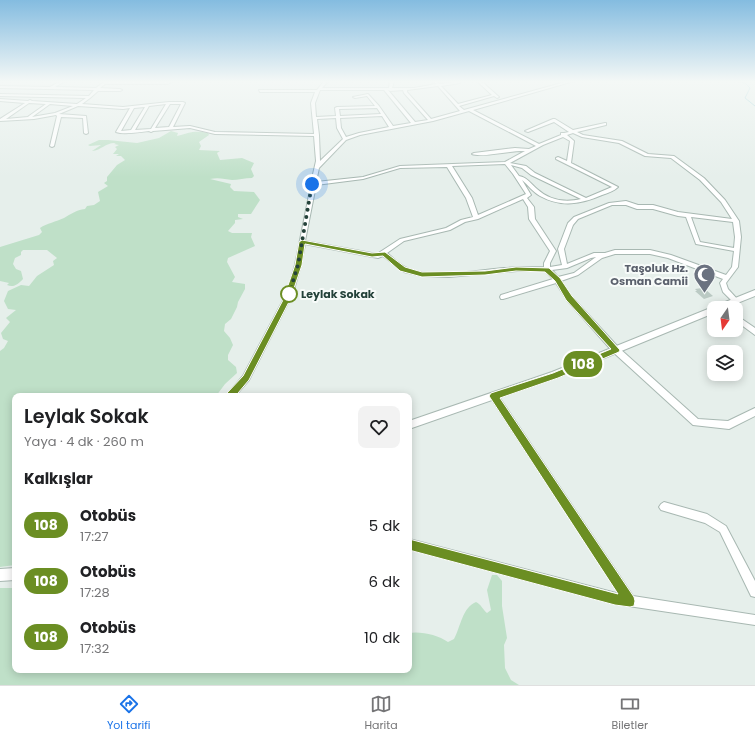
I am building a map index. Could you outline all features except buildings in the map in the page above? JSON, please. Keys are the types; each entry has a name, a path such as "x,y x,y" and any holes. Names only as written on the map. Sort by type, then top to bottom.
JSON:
{"street":[{"path":"0,120 11,113"},
{"path":"28,119 36,113"},
{"path":"58,115 62,113"},
{"path":"129,113 118,132 150,131 190,127 216,133 317,135"},
{"path":"132,132 143,113"},
{"path":"150,131 163,113"},
{"path":"170,129 178,113"},
{"path":"233,393 246,378 287,300 298,265 318,150 314,113"},
{"path":"337,113 339,128 345,139"},
{"path":"405,113 413,123"},
{"path":"424,113 430,120"},
{"path":"316,167 345,139 359,134 459,113"},
{"path":"476,113 538,145"},
{"path":"0,120 28,119 58,115 85,117 86,133"},
{"path":"52,146 57,131 58,115"},
{"path":"315,118 383,115 391,127"},
{"path":"527,131 554,120 571,131 589,138 620,142 644,154 672,157 702,179 723,201 736,221 738,237 735,267 723,283 725,290 736,301 755,293"},
{"path":"506,163 538,145 562,134 605,124"},
{"path":"562,134 572,141 569,164"},
{"path":"474,154 485,154 512,148 530,150"},
{"path":"517,176 523,178 540,195 551,200 577,203 616,187 558,158"},
{"path":"312,184 363,178 400,167 506,163 524,167 534,174 587,200"},
{"path":"302,242 378,256 402,240 448,229 463,221 476,218 530,195 506,163"},
{"path":"449,166 469,198 476,218"},
{"path":"524,197 531,207 532,219 541,235 552,248 553,252 547,263 547,269 557,280 569,298 616,350 696,422 728,426 755,412"},
{"path":"565,267 561,249 567,228 576,218 611,204 626,203 633,206 653,207 688,215 736,221"},
{"path":"688,215 698,242 737,250"},
{"path":"503,297 576,274 615,252 650,252 669,256 727,278"},
{"path":"383,253 403,269 422,274 485,273 516,269 547,269 565,267 590,256 599,254 606,256"},
{"path":"412,424 555,375 707,313"},
{"path":"743,323 755,332"},
{"path":"494,396 630,601"},
{"path":"664,507 707,519 724,529 755,592"},
{"path":"412,545 615,599 755,620"},
{"path":"0,575 12,574"}],"green space":[{"path":"171,131 178,133 177,136 195,132 208,133 209,135 199,142 201,146 199,150 220,151 217,153 220,160 242,158 254,163 251,169 254,176 252,178 232,180 219,178 210,179 231,184 230,187 234,191 254,192 260,200 251,214 238,214 238,217 243,219 235,220 235,223 228,231 232,233 252,233 251,237 255,246 228,258 227,262 235,277 232,282 245,284 245,289 237,307 231,319 225,324 224,331 230,338 233,345 228,355 228,360 236,367 237,373 225,384 218,393 12,393 12,565 0,567 0,351 4,348 8,341 3,339 1,333 10,322 6,318 16,310 8,309 4,301 8,291 21,285 29,286 37,276 54,265 53,261 57,258 47,250 23,250 21,255 15,258 13,264 16,269 21,271 23,279 16,285 9,286 7,285 9,283 0,281 0,247 39,235 42,232 40,228 43,226 76,211 85,209 87,206 94,205 100,201 98,192 108,186 104,183 107,181 107,177 117,165 125,160 121,156 116,156 119,154 113,154 117,149 115,147 119,145 114,144 116,143 109,144 92,151 101,145 88,145 99,140 137,143 159,138"},
{"path":"492,575 497,575 502,581 502,606 507,638 504,645 505,668 511,680 519,685 0,685 0,588 12,588 12,673 412,673 412,633 429,634 448,642 454,639 465,613 471,605 476,602 487,613 491,610 487,590"}],"bus line":[{"name":"108","path":"233,393 246,378 287,300 298,265 302,242 378,256 383,253 403,269 422,274 485,273 516,269 547,269 557,280 569,298 616,350 555,375 494,396 630,601 615,599 412,545"}],"place":[{"name":"Leylak Sokak","path":"289,294"},
{"name":"Taşoluk Hz. Osman Camii","path":"704,294"}],"route":[{"path":"289,294 298,265 312,184"}]}
